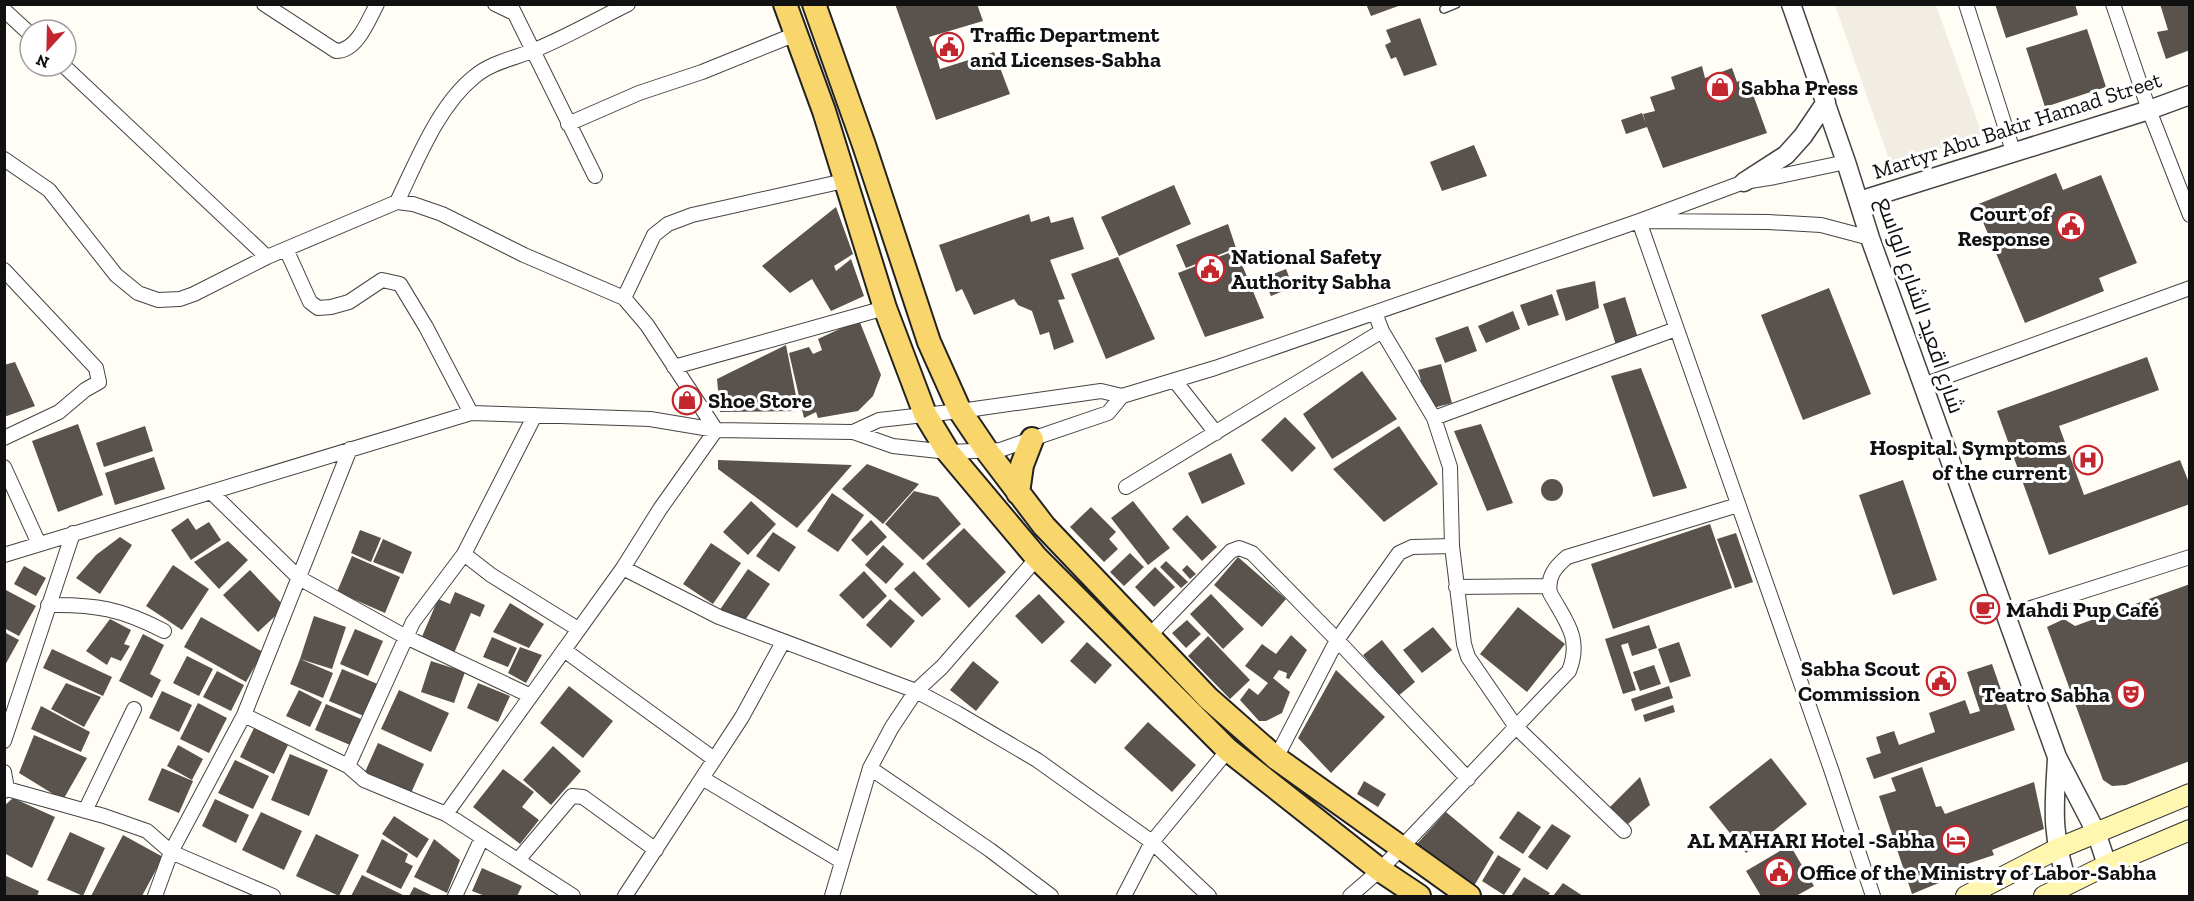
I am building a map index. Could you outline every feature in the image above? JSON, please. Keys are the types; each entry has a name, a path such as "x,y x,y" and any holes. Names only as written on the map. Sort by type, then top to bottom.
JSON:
{"main road":[{"path":"785,4 824,111 885,308 925,414 948,452 1037,558 1228,750 1380,870 1419,897"},
{"path":"813,4 860,134 929,342 960,411 987,451 1044,526 1208,698 1276,758 1469,897"},
{"path":"1018,493 1022,465 1032,439"},
{"path":"1966,897 2057,849 2190,794"},
{"path":"2044,897 2068,884 2190,830"}],"street":[{"path":"264,4 336,51 342,51 353,45 377,4"},
{"path":"495,4 512,9 595,176"},
{"path":"398,202 434,127 460,90 475,75 506,60 533,51 628,4"},
{"name":"شارع اقعيد الشارع الواسع","path":"1791,4 1826,102 1870,238 2057,757 2096,832 2108,866"},
{"path":"1966,4 2013,151"},
{"path":"2113,4 2149,110 2190,215"},
{"path":"568,124 639,93 702,72 796,34"},
{"path":"77,78 267,257"},
{"name":"Martyr Abu Bakir Hamad Street","path":"1859,201 2190,95"},
{"path":"1744,182 1786,155 1803,136 1826,102"},
{"path":"4,159 49,190 116,275 149,298 166,301 194,294 267,257 398,202 413,204 442,214 524,255 624,298 646,325 716,430"},
{"path":"853,432 879,420 1101,392 1122,396 1215,369 1744,182 1846,162"},
{"path":"624,298 654,235 668,224 692,214 844,181"},
{"path":"1639,221 1768,222 1821,225 1870,238"},
{"path":"1639,221 1873,897"},
{"path":"286,249 310,302 318,308 349,302 382,280 400,284 426,327 471,413"},
{"path":"4,270 96,368 99,382 59,412 4,438"},
{"path":"1923,385 2190,288"},
{"path":"674,367 885,308"},
{"path":"1375,313 1382,331 1434,418 1450,467 1452,546 1464,644 1468,657 1515,727 1624,831"},
{"path":"1434,418 1676,329"},
{"path":"1126,488 1382,331"},
{"path":"1174,381 1216,433"},
{"path":"4,555 471,413 650,419 716,430 853,432 893,446 948,452 987,451 999,450 1108,413 1122,396"},
{"path":"348,766 413,622 464,554 535,415"},
{"path":"446,814 623,568 660,509 716,430"},
{"path":"155,897 171,852 244,715 350,449"},
{"path":"4,467 39,544"},
{"path":"211,492 299,578 406,637 531,696"},
{"path":"1350,897 1402,848 1569,672 1575,657 1574,638 1550,593 1549,586 1550,576 1558,565 1567,557 1738,505"},
{"path":"4,741 73,533"},
{"path":"1276,758 1337,640 1399,553 1412,547 1452,546"},
{"path":"1150,635 1231,551 1239,548 1252,553 1468,779"},
{"path":"464,554 490,575 578,629"},
{"path":"2006,616 2190,557"},
{"path":"836,895 841,861 870,768 892,727 916,691 942,667 1037,558"},
{"path":"623,568 719,617 916,691 1036,760 1152,842 1209,897"},
{"path":"1456,586 1549,586"},
{"path":"48,605 82,604 107,608 138,618 164,631"},
{"path":"625,897 742,717 783,642"},
{"path":"564,650 714,759"},
{"path":"86,811 135,709"},
{"path":"244,715 348,766 364,780 446,814 573,897"},
{"path":"1124,897 1152,842 1228,750"},
{"path":"2057,757 2053,824 2057,849 2068,884"},
{"path":"870,768 990,850 1051,897"},
{"path":"4,772 6,790 86,811 147,831 171,852 273,897"},
{"path":"702,778 841,861"},
{"path":"518,860 572,796 583,797 656,850"},
{"path":"455,897 482,837"}],"lane":[{"path":"1444,9 1456,4"}],"shaded area":[{"path":"1835,5 1936,5 1982,134 1891,165"}],"building":[{"path":"895,4 977,4 983,21 929,37 933,47 946,43 950,54 937,58 940,69 994,52 1010,94 936,120"},
{"path":"1366,4 1400,4 1401,5 1371,16"},
{"path":"1995,4 2075,4 2078,15 2006,38"},
{"path":"2160,4 2190,4 2190,50 2166,59 2157,32 2168,30"},
{"path":"1420,18 1437,65 1404,76 1396,57 1391,59 1385,45 1391,42 1386,30"},
{"path":"2087,29 2106,87 2045,107 2026,48"},
{"path":"1702,66 1705,78 1732,68 1737,82 1747,78 1767,133 1663,168 1647,127 1626,134 1621,120 1642,113 1646,123 1643,114 1655,111 1650,97 1675,89 1671,77"},
{"path":"1474,145 1487,176 1442,191 1430,162"},
{"path":"2056,173 2063,190 2101,175 2137,263 2099,278 2104,291 2025,323 1976,205"},
{"path":"1174,185 1191,224 1119,256 1101,217"},
{"path":"836,207 853,254 834,266 836,271 851,259 864,296 831,311 812,279 790,293 762,266"},
{"path":"1029,214 1031,222 1049,216 1051,223 1073,217 1084,249 1050,260 1065,299 1058,300 1074,342 1054,350 1049,332 1040,335 1032,311 1018,305 1014,299 974,315 962,289 956,292 939,245"},
{"path":"1228,224 1236,248 1186,268 1176,245"},
{"path":"1236,250 1264,318 1205,337 1178,273"},
{"path":"1118,257 1155,339 1106,359 1071,274"},
{"path":"1286,269 1293,287 1271,296 1263,278"},
{"path":"1595,281 1599,308 1566,321 1556,290"},
{"path":"1829,288 1871,394 1803,420 1761,315"},
{"path":"1552,294 1559,315 1528,326 1520,305"},
{"path":"1625,297 1638,338 1616,345 1603,304"},
{"path":"1513,311 1520,329 1486,343 1478,326"},
{"path":"859,320 881,375 873,396 858,411 818,418 816,412 804,418 789,353 809,347 813,354 822,350 818,339"},
{"path":"1468,326 1477,351 1445,363 1435,338"},
{"path":"786,345 799,411 720,412 717,379"},
{"path":"2147,357 2159,390 2059,426 2084,495 2180,460 2190,485 2190,504 2049,555 1997,411"},
{"path":"15,362 35,406 4,417 4,365"},
{"path":"1441,364 1452,403 1429,409 1418,370"},
{"path":"1641,368 1687,488 1653,497 1611,376"},
{"path":"1362,371 1397,419 1332,459 1303,414"},
{"path":"1285,417 1316,448 1292,472 1261,440"},
{"path":"78,424 103,495 58,512 32,441"},
{"path":"1481,424 1513,503 1487,511 1454,431"},
{"path":"145,426 153,451 104,467 96,443"},
{"path":"1399,426 1438,484 1384,522 1333,469"},
{"path":"1231,453 1245,484 1202,504 1188,473"},
{"path":"154,457 165,489 115,505 105,473"},
{"path":"718,460 852,465 797,528 718,469"},
{"path":"867,464 919,484 883,524 842,489"},
{"path":"1552,479 1560,482 1563,490 1560,498 1552,501 1544,498 1541,490 1544,482"},
{"path":"1903,480 1937,580 1893,595 1859,495"},
{"path":"914,491 938,497 961,524 923,560 885,524"},
{"path":"832,493 864,515 838,552 807,531"},
{"path":"751,501 776,524 748,555 723,532"},
{"path":"1133,501 1170,548 1148,565 1111,518"},
{"path":"1091,507 1116,532 1109,539 1118,549 1104,562 1070,527"},
{"path":"1187,515 1217,547 1202,561 1172,529"},
{"path":"188,518 196,530 209,522 221,540 191,560 171,530"},
{"path":"871,520 887,537 867,556 851,540"},
{"path":"1710,524 1732,588 1613,629 1591,564"},
{"path":"964,528 1006,572 969,608 926,564"},
{"path":"360,530 381,538 371,562 351,553"},
{"path":"773,532 796,547 779,572 756,556"},
{"path":"1736,533 1753,582 1735,588 1717,539"},
{"path":"120,537 132,545 100,594 76,578 96,555"},
{"path":"383,539 412,552 403,574 373,562"},
{"path":"228,541 248,560 219,589 194,562"},
{"path":"711,543 741,563 713,604 683,584"},
{"path":"883,545 904,564 886,584 865,565"},
{"path":"1130,553 1144,567 1124,586 1110,572"},
{"path":"352,556 400,577 385,613 337,592"},
{"path":"1238,557 1286,599 1262,627 1214,585"},
{"path":"1166,561 1188,582 1181,588 1160,567"},
{"path":"173,565 209,589 182,630 146,606"},
{"path":"1187,565 1196,574 1190,579 1182,570"},
{"path":"24,566 46,578 36,596 14,584"},
{"path":"1155,567 1175,587 1154,607 1135,587"},
{"path":"748,569 770,584 741,626 719,611"},
{"path":"250,570 285,607 258,632 223,595"},
{"path":"864,571 887,596 863,619 839,595"},
{"path":"914,571 941,599 922,617 894,589"},
{"name":"Teatro Sabha","path":"2190,584 2190,761 2126,785 2112,786 2103,780 2047,627 2064,619 2075,626"},
{"path":"4,589 36,606 19,636 4,628"},
{"path":"455,592 485,605 480,617 471,613 454,653 421,639 438,599 450,604"},
{"path":"1039,594 1065,622 1042,644 1015,616"},
{"path":"1211,594 1244,629 1223,649 1190,614"},
{"path":"890,599 915,621 891,648 866,625"},
{"path":"510,603 544,624 529,648 493,632"},
{"path":"1518,607 1565,644 1527,692 1480,654"},
{"path":"314,616 346,627 332,669 300,659"},
{"path":"201,617 263,652 246,682 184,647"},
{"path":"110,619 131,630 124,644 130,646 121,661 111,657 107,665 86,651"},
{"path":"1187,620 1201,634 1186,648 1172,633"},
{"path":"1649,625 1657,648 1632,656 1628,643 1621,645 1636,690 1623,694 1605,639"},
{"path":"1433,627 1452,650 1422,673 1403,650"},
{"path":"355,629 383,641 368,676 340,664"},
{"path":"4,632 19,640 4,667"},
{"path":"143,634 164,645 150,674 161,680 152,698 119,681"},
{"path":"1291,635 1307,650 1289,679 1286,678 1287,673 1279,670 1273,678 1290,692 1282,713 1266,721 1259,721 1240,700 1249,688 1258,695 1268,683 1245,666 1262,644 1276,654"},
{"path":"1208,636 1250,680 1230,699 1188,656"},
{"path":"492,637 517,648 508,667 483,657"},
{"path":"1382,640 1415,682 1397,697 1363,655"},
{"path":"1087,642 1112,665 1095,684 1070,661"},
{"path":"1679,642 1691,676 1670,683 1658,649"},
{"path":"520,647 542,655 526,683 508,673"},
{"path":"52,649 112,677 103,696 43,668"},
{"path":"187,656 213,669 199,696 173,683"},
{"path":"300,659 333,673 323,698 290,684"},
{"path":"431,661 465,672 454,703 421,692"},
{"path":"973,661 999,682 976,711 950,690"},
{"path":"1992,664 2015,730 1874,779 1866,758 1881,753 1876,737 1894,731 1899,745 1935,732 1929,713 1965,700 1970,714 1980,711 1967,672"},
{"path":"1654,665 1661,684 1640,691 1633,672"},
{"path":"342,669 380,685 366,717 329,701"},
{"path":"1336,670 1385,717 1331,773 1298,738"},
{"path":"217,671 244,685 231,711 203,697"},
{"path":"66,683 101,697 84,727 51,709"},
{"path":"478,683 510,696 498,722 467,708"},
{"path":"569,686 613,721 583,758 540,723"},
{"path":"1669,686 1673,698 1635,711 1631,699"},
{"path":"299,690 322,702 310,727 286,716"},
{"path":"399,690 449,713 431,752 381,729"},
{"path":"162,691 192,705 179,732 149,718"},
{"path":"198,703 227,718 209,753 180,739"},
{"path":"326,704 361,719 350,745 315,730"},
{"path":"1673,705 1675,712 1645,722 1643,715"},
{"path":"41,706 90,732 81,752 31,729"},
{"path":"1148,722 1196,765 1172,792 1124,748"},
{"path":"254,728 288,745 274,774 240,757"},
{"path":"34,735 87,758 63,800 19,773"},
{"path":"378,743 424,764 411,793 365,772"},
{"path":"178,745 203,759 192,780 167,766"},
{"path":"553,746 581,771 551,805 523,780"},
{"path":"290,754 328,770 309,816 271,800"},
{"path":"1771,758 1807,804 1746,853 1709,807"},
{"path":"235,760 269,776 253,809 218,793"},
{"name":"AL MAHARI Hotel -Sabha","path":"1922,767 1936,807 1941,806 1945,814 2034,782 2044,829 1992,850 1994,855 1961,866 1963,873 1912,894 1879,796 1896,791 1891,778"},
{"path":"162,768 193,781 179,813 148,800"},
{"path":"503,769 534,792 522,807 539,820 520,844 473,807"},
{"path":"1640,777 1650,805 1628,824 1610,807"},
{"path":"1364,781 1386,794 1378,807 1357,794"},
{"path":"13,798 55,817 32,868 4,853 4,806"},
{"path":"215,799 249,815 236,843 202,826"},
{"path":"1518,811 1541,827 1523,854 1499,838"},
{"path":"261,812 302,831 284,870 242,850"},
{"path":"1446,812 1494,852 1474,886 1415,846"},
{"path":"394,816 429,839 417,858 382,834"},
{"path":"1552,824 1571,836 1547,870 1528,857"},
{"path":"70,832 105,848 83,896 47,880"},
{"path":"316,834 359,855 339,896 296,876"},
{"path":"123,835 163,857 142,896 91,896"},
{"path":"382,839 408,854 405,862 413,866 401,889 366,872"},
{"path":"434,839 460,860 447,893 414,877"},
{"path":"1790,845 1814,886 1796,896 1761,896 1746,871"},
{"path":"1498,855 1521,869 1504,895 1482,881"},
{"path":"482,868 522,886 517,896 485,896 472,891"},
{"path":"4,875 39,891 37,896 4,896"},
{"path":"362,875 405,896 351,896"},
{"path":"1524,877 1550,893 1548,896 1511,896"},
{"path":"1563,883 1583,896 1553,896"},
{"path":"414,887 433,896 409,896"}],"place":[{"name":"Traffic Department and Licenses-Sabha","path":"949,47"},
{"name":"Sabha Press","path":"1720,87"},
{"name":"Court of Response","path":"2071,226"},
{"name":"National Safety Authority Sabha","path":"1210,269"},
{"name":"Shoe Store","path":"687,400"},
{"name":"Hospital. Symptoms of the current","path":"2088,460"},
{"name":"Mahdi Pup Café","path":"1985,609"},
{"name":"Sabha Scout Commission","path":"1941,681"},
{"name":"Teatro Sabha","path":"2131,694"},
{"name":"AL MAHARI Hotel -Sabha","path":"1956,840"},
{"name":"Office of the Ministry of Labor-Sabha","path":"1779,872"}]}
